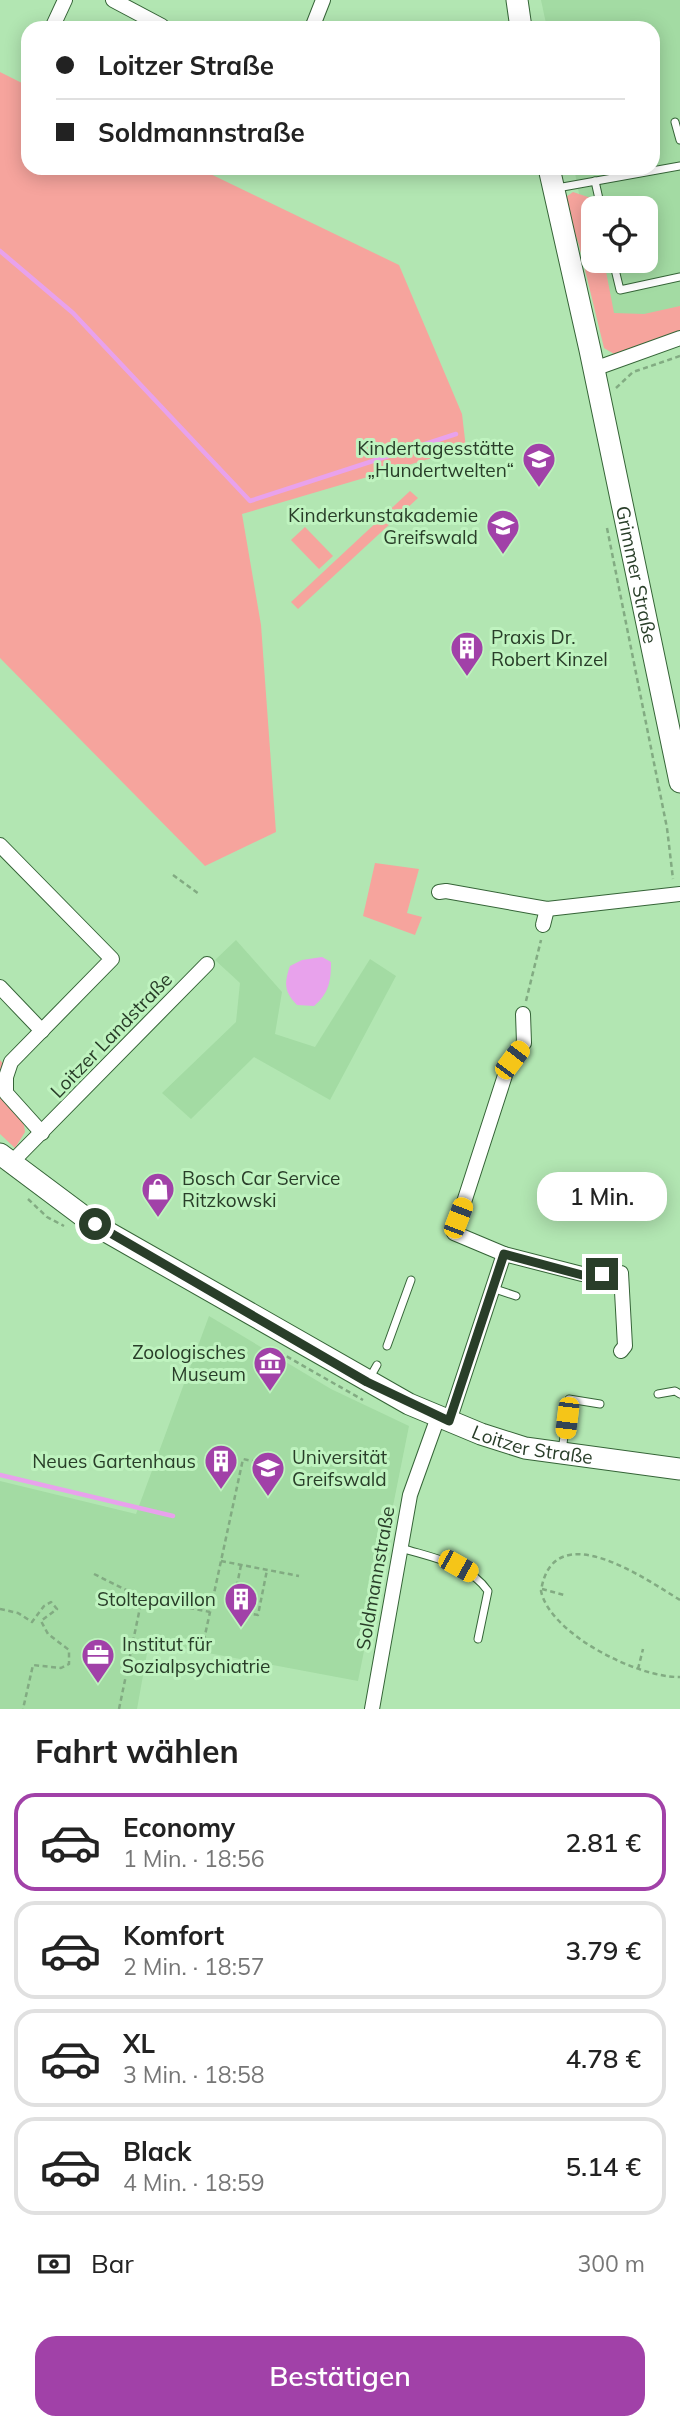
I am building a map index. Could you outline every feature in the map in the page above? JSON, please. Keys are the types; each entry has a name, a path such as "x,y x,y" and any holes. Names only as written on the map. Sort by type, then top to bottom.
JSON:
{"main road":[{"path":"517,0 520,21"},
{"name":"Grimmer Straße","path":"551,178 669,711 680,782"},
{"name":"Loitzer Straße","path":"5,1159 106,1231 372,1374 443,1419 504,1442 562,1455 680,1469"}],"street":[{"path":"55,21 65,0"},
{"path":"113,0 153,21"},
{"path":"315,21 323,0"},
{"path":"594,369 680,338"},
{"path":"0,845 112,959 11,1062 6,1093 42,1133"},
{"path":"439,892 547,909 677,895"},
{"path":"543,925 547,909"},
{"name":"Loitzer Landstraße","path":"5,1159 42,1133 208,964"},
{"path":"0,988 42,1031"},
{"path":"523,1014 524,1043 509,1063 454,1233 504,1254 582,1275 621,1273 625,1346 621,1350"},
{"name":"Soldmannstraße","path":"372,1709 416,1471 443,1419 504,1254"}],"lane":[{"path":"675,122 680,140"},
{"path":"660,170 680,166"},
{"path":"551,178 596,181 630,175"},
{"path":"596,181 599,196"},
{"path":"616,273 620,290 680,277"},
{"path":"387,1346 411,1280"},
{"path":"492,1288 516,1296"},
{"path":"658,1394 675,1391 680,1394"},
{"path":"562,1455 569,1399 600,1404"},
{"path":"400,1548 458,1566 478,1577 488,1591 478,1639"}],"path":[{"path":"615,389 633,372 680,356"},
{"path":"606,523 667,828 677,895"},
{"path":"173,875 199,894"},
{"path":"523,1014 535,975 543,925"},
{"path":"202,1649 243,1459 280,1467"},
{"path":"680,1600 636,1572 590,1555 557,1561 546,1572 542,1589 548,1606 573,1632 600,1653 638,1669 680,1677"},
{"path":"221,1561 299,1576"},
{"path":"241,1565 232,1610 245,1613 258,1615 267,1570"},
{"path":"94,1574 142,1598 210,1612"},
{"path":"542,1589 564,1595"},
{"path":"119,1709 142,1598"},
{"path":"0,1609 18,1612 32,1622 44,1606 51,1602 57,1609 41,1621 43,1628 69,1650 69,1664 61,1668 33,1665 23,1709"},
{"path":"638,1669 643,1649"}],"shaded area":[{"path":"541,0 680,0 680,320 608,343 594,273 658,273 658,196 581,196 581,204 575,175 660,175 660,21 546,21"},
{"path":"0,72 21,82 21,175 213,175 399,265 462,414 466,448 242,514 261,625 276,832 205,866 0,658"},
{"path":"573,192 585,196 581,196 581,253 579,245 563,199"},
{"path":"586,273 606,273 614,313 644,314 680,306 680,331 622,353 614,354 604,348"},
{"path":"410,491 418,498 298,609 291,602"},
{"path":"305,527 333,556 319,569 291,540"},
{"path":"375,863 419,869 407,913 422,917 415,935 363,916"},
{"path":"236,940 282,992 275,1034 315,1047 370,959 396,976 330,1100 254,1057 191,1119 162,1093 236,1022 240,983 215,960"},
{"path":"322,957 331,962 330,981 326,991 314,1006 297,1005 286,987 290,966 302,960"},
{"path":"0,1060 6,1067 15,1111 24,1125 25,1132 15,1148 0,1134"},
{"name":"Universität Greifswald","path":"209,1316 331,1389 409,1426 358,1681 149,1642 137,1709 0,1709 0,1481 136,1514"}],"waterway":[{"path":"0,251 73,313 250,501 456,434"},
{"path":"0,1475 173,1516"}],"place":[{"name":"Kindertagesstätte „Hundertwelten“","path":"539,489"},
{"name":"Kinderkunstakademie Greifswald","path":"503,556"},
{"name":"Praxis Dr. Robert Kinzel","path":"467,678"},
{"name":"Bosch Car Service Ritzkowski","path":"158,1219"},
{"name":"Zoologisches Museum","path":"270,1393"},
{"name":"Neues Gartenhaus","path":"221,1491"},
{"name":"Universität Greifswald","path":"268,1498"},
{"name":"Stoltepavillon","path":"241,1629"},
{"name":"Institut für Sozialpsychiatrie","path":"98,1685"}],"route":[{"path":"95,1224 367,1382 449,1421 504,1254 582,1275 602,1274"}]}
